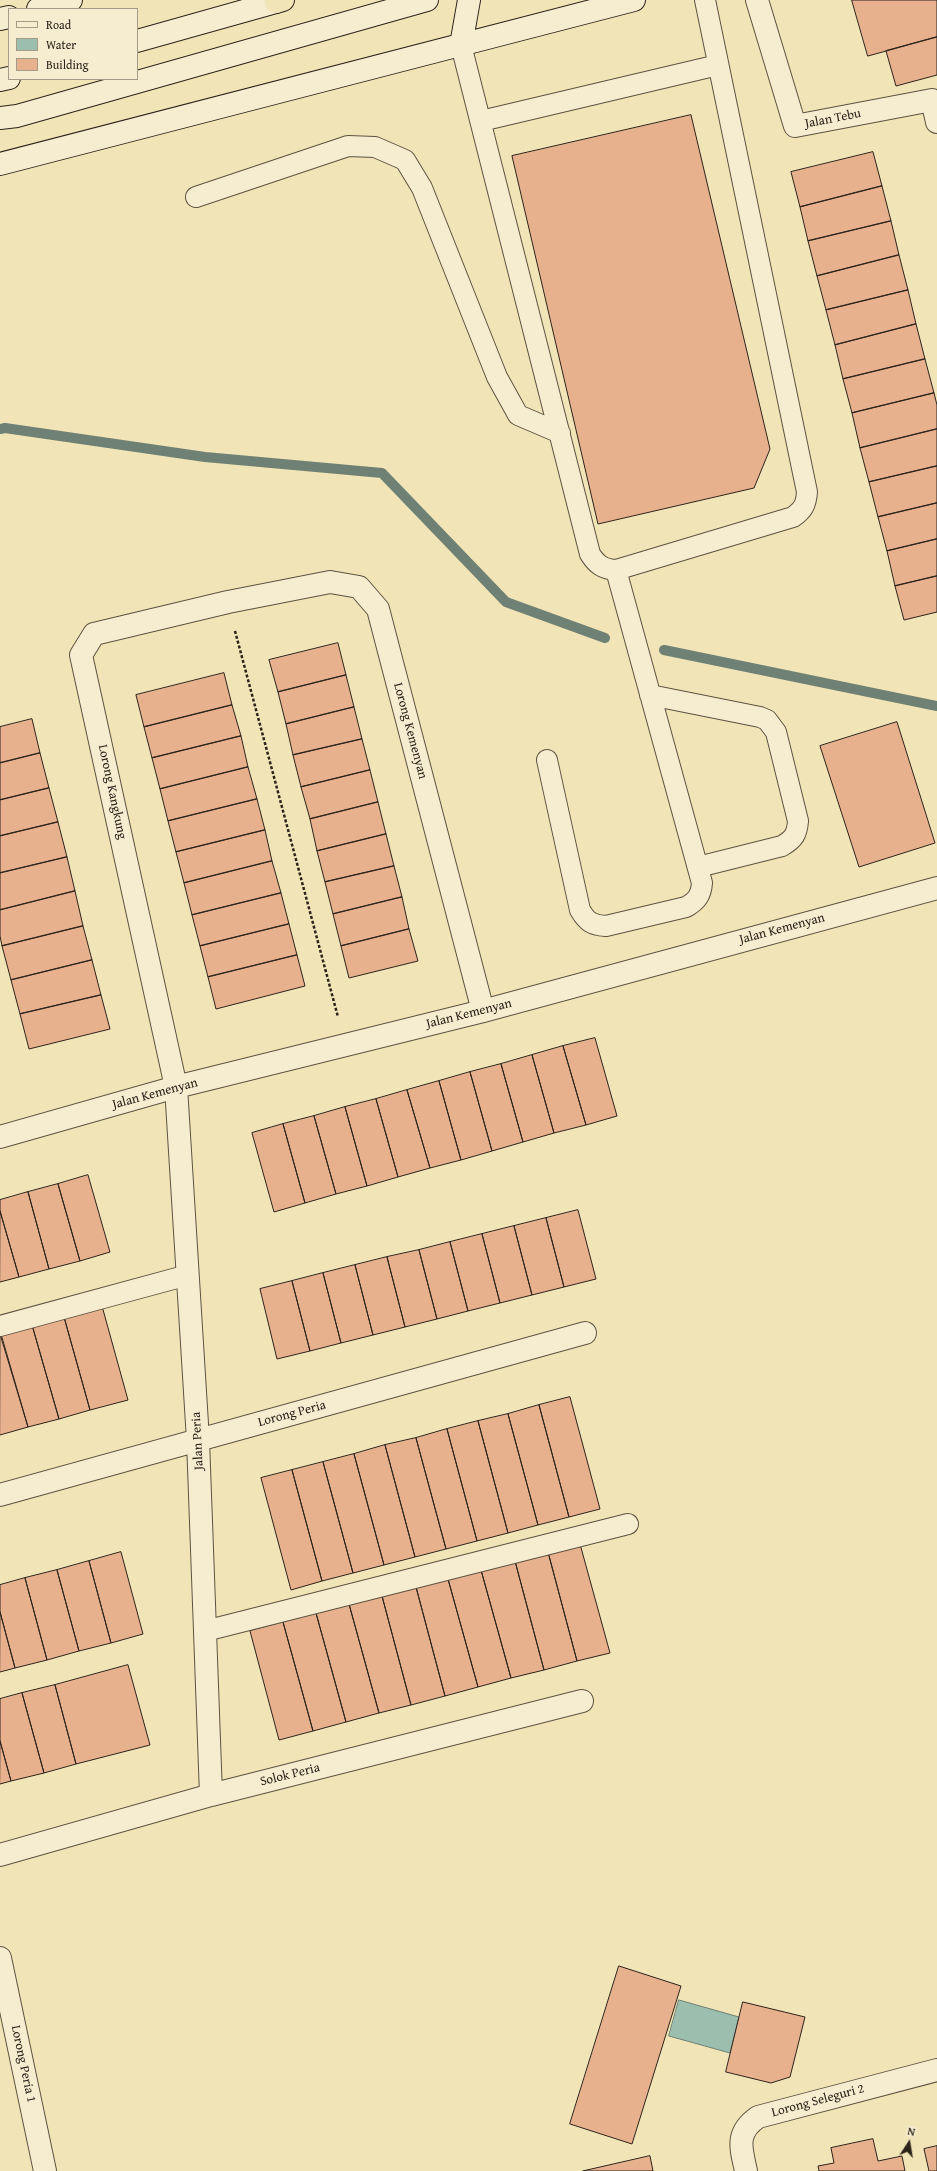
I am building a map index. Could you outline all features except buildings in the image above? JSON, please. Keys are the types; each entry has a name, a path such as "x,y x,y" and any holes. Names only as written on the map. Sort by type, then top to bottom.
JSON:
{"street":[{"path":"42,8 71,0"},
{"path":"0,118 17,116 428,0"},
{"path":"461,45 469,0"},
{"path":"0,164 634,0"},
{"name":"Jalan Tebu","path":"757,0 795,126 932,100 937,122"},
{"path":"138,41 280,1"},
{"name":"Lorong Kemenyan","path":"228,602 330,582 359,587 378,609 483,1011"},
{"name":"Lorong Kangkung","path":"176,1087 81,655 94,634 228,602"},
{"name":"Jalan Kemenyan","path":"0,1137 176,1087 483,1011 937,888"},
{"name":"Jalan Peria","path":"176,1087 198,1440 211,1796"},
{"name":"Lorong Peria","path":"0,1495 585,1333"},
{"name":"Solok Peria","path":"0,1855 211,1796 582,1701"},
{"name":"Lorong Peria 1","path":"0,1958 45,2171"},
{"name":"Lorong Seleguri 2","path":"746,2171 741,2146 742,2136 749,2123 758,2117 937,2070"}],"lane":[{"path":"461,45 590,554 596,564 606,569 616,570 793,516 802,511 806,502 807,492 705,0"},
{"path":"481,121 718,65"},
{"path":"196,196 348,146 375,147 405,160 422,188 498,377 518,416 560,433"},
{"path":"547,760 580,910 586,920 595,925 606,926 686,907 695,902 701,893 702,883 616,570"},
{"path":"650,695 760,717 767,720 776,732 798,821 797,831 792,841 782,846 698,867"},
{"path":"0,1326 188,1276"},
{"path":"206,1631 628,1524"}],"path":[{"path":"228,602 346,1045"}],"water":[{"path":"679,2000 739,2017 730,2053 669,2036"}],"waterway":[{"path":"0,429 5,428 205,457 382,473 506,602 605,638"},
{"path":"664,650 937,706"}]}
